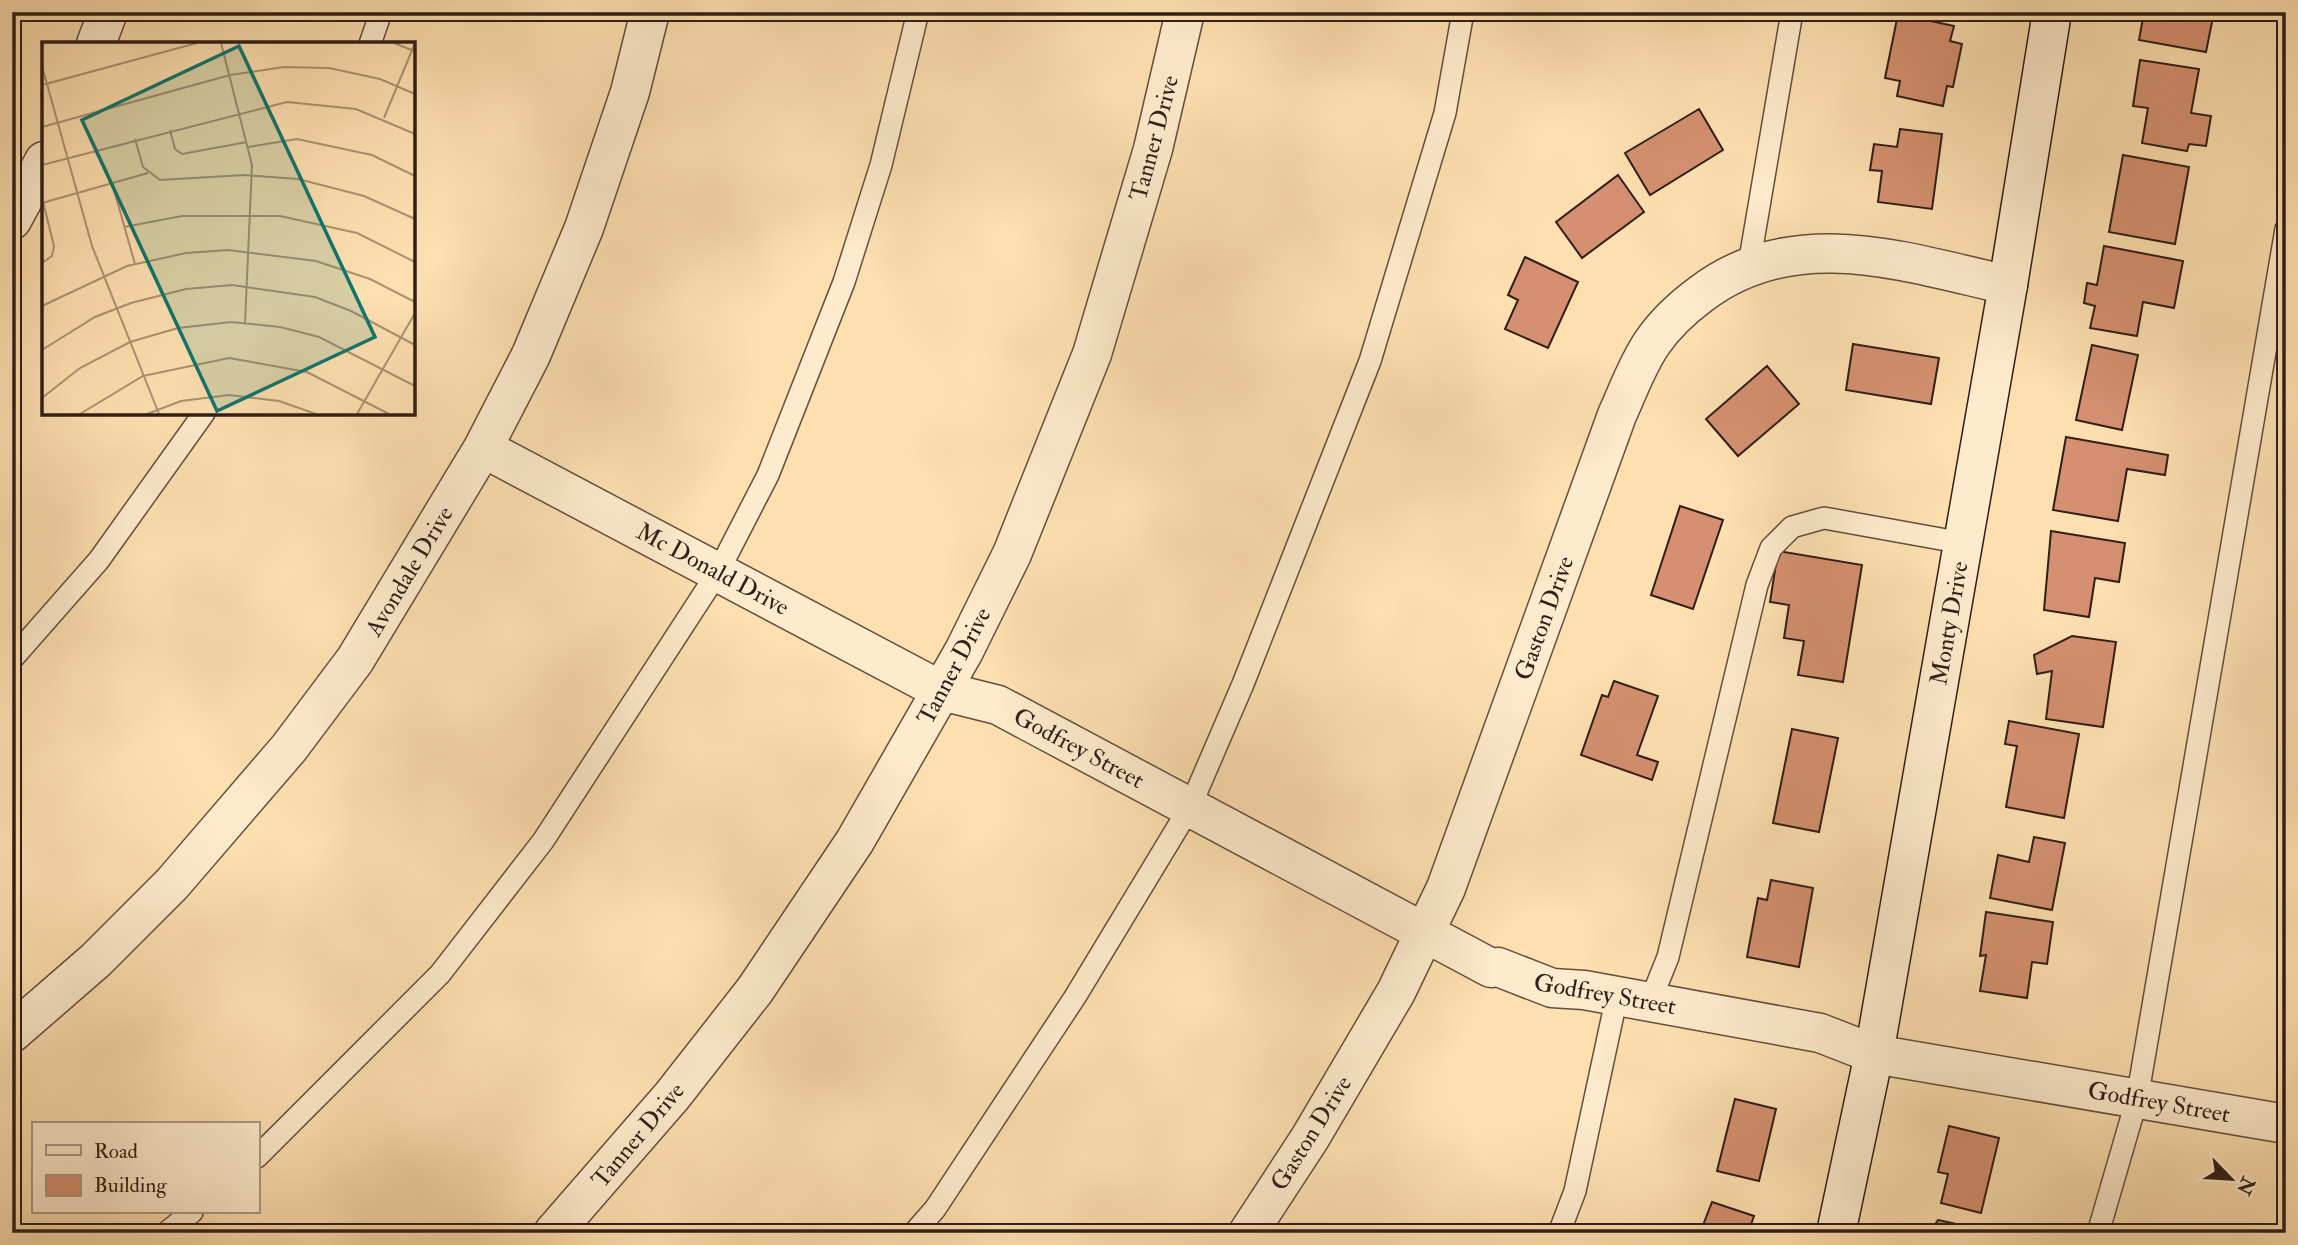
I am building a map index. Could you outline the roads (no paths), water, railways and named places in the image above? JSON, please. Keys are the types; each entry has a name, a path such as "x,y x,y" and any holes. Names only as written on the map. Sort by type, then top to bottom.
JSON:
{"street":[{"path":"97,42 108,12"},
{"name":"Avondale Drive","path":"12,1033 96,960 172,884 289,748 355,660 483,448 531,355 584,228 630,92 650,12"},
{"name":"Tanner Drive","path":"553,1233 673,1096 755,990 855,841 942,691 1012,554 1081,384 1118,272 1153,149 1185,12"},
{"name":"Monty Drive","path":"1836,1233 1874,1054 1964,543 2052,12"},
{"path":"12,220 42,165"},
{"name":"Gaston Drive","path":"1248,1233 1356,1060 1425,934 1446,888 1634,377 1651,344 1668,322 1724,277 1749,265 1805,253 1898,261 2008,285"},
{"name":"Mc Donald Drive","path":"483,448 942,691"},
{"name":"Godfrey Street","path":"942,691 998,705 1485,966 1498,967 1527,981 1535,980 1552,988 1633,999 1820,1032 1874,1054 2286,1124"}],"lane":[{"path":"371,42 381,12"},
{"path":"259,1155 440,974 543,841 718,572 768,475 844,282 881,165 918,12"},
{"path":"914,1233 935,1209 1075,997 1190,807 1248,671 1370,361 1445,113 1463,12"},
{"path":"1749,265 1792,12"},
{"path":"2098,1233 2137,1099 2286,229"},
{"path":"12,659 99,560 203,415"},
{"path":"1559,1233 1575,1191 1633,999 1671,946 1757,585 1771,548 1792,527 1824,518 1964,543"},
{"path":"166,1233 190,1214"}]}
